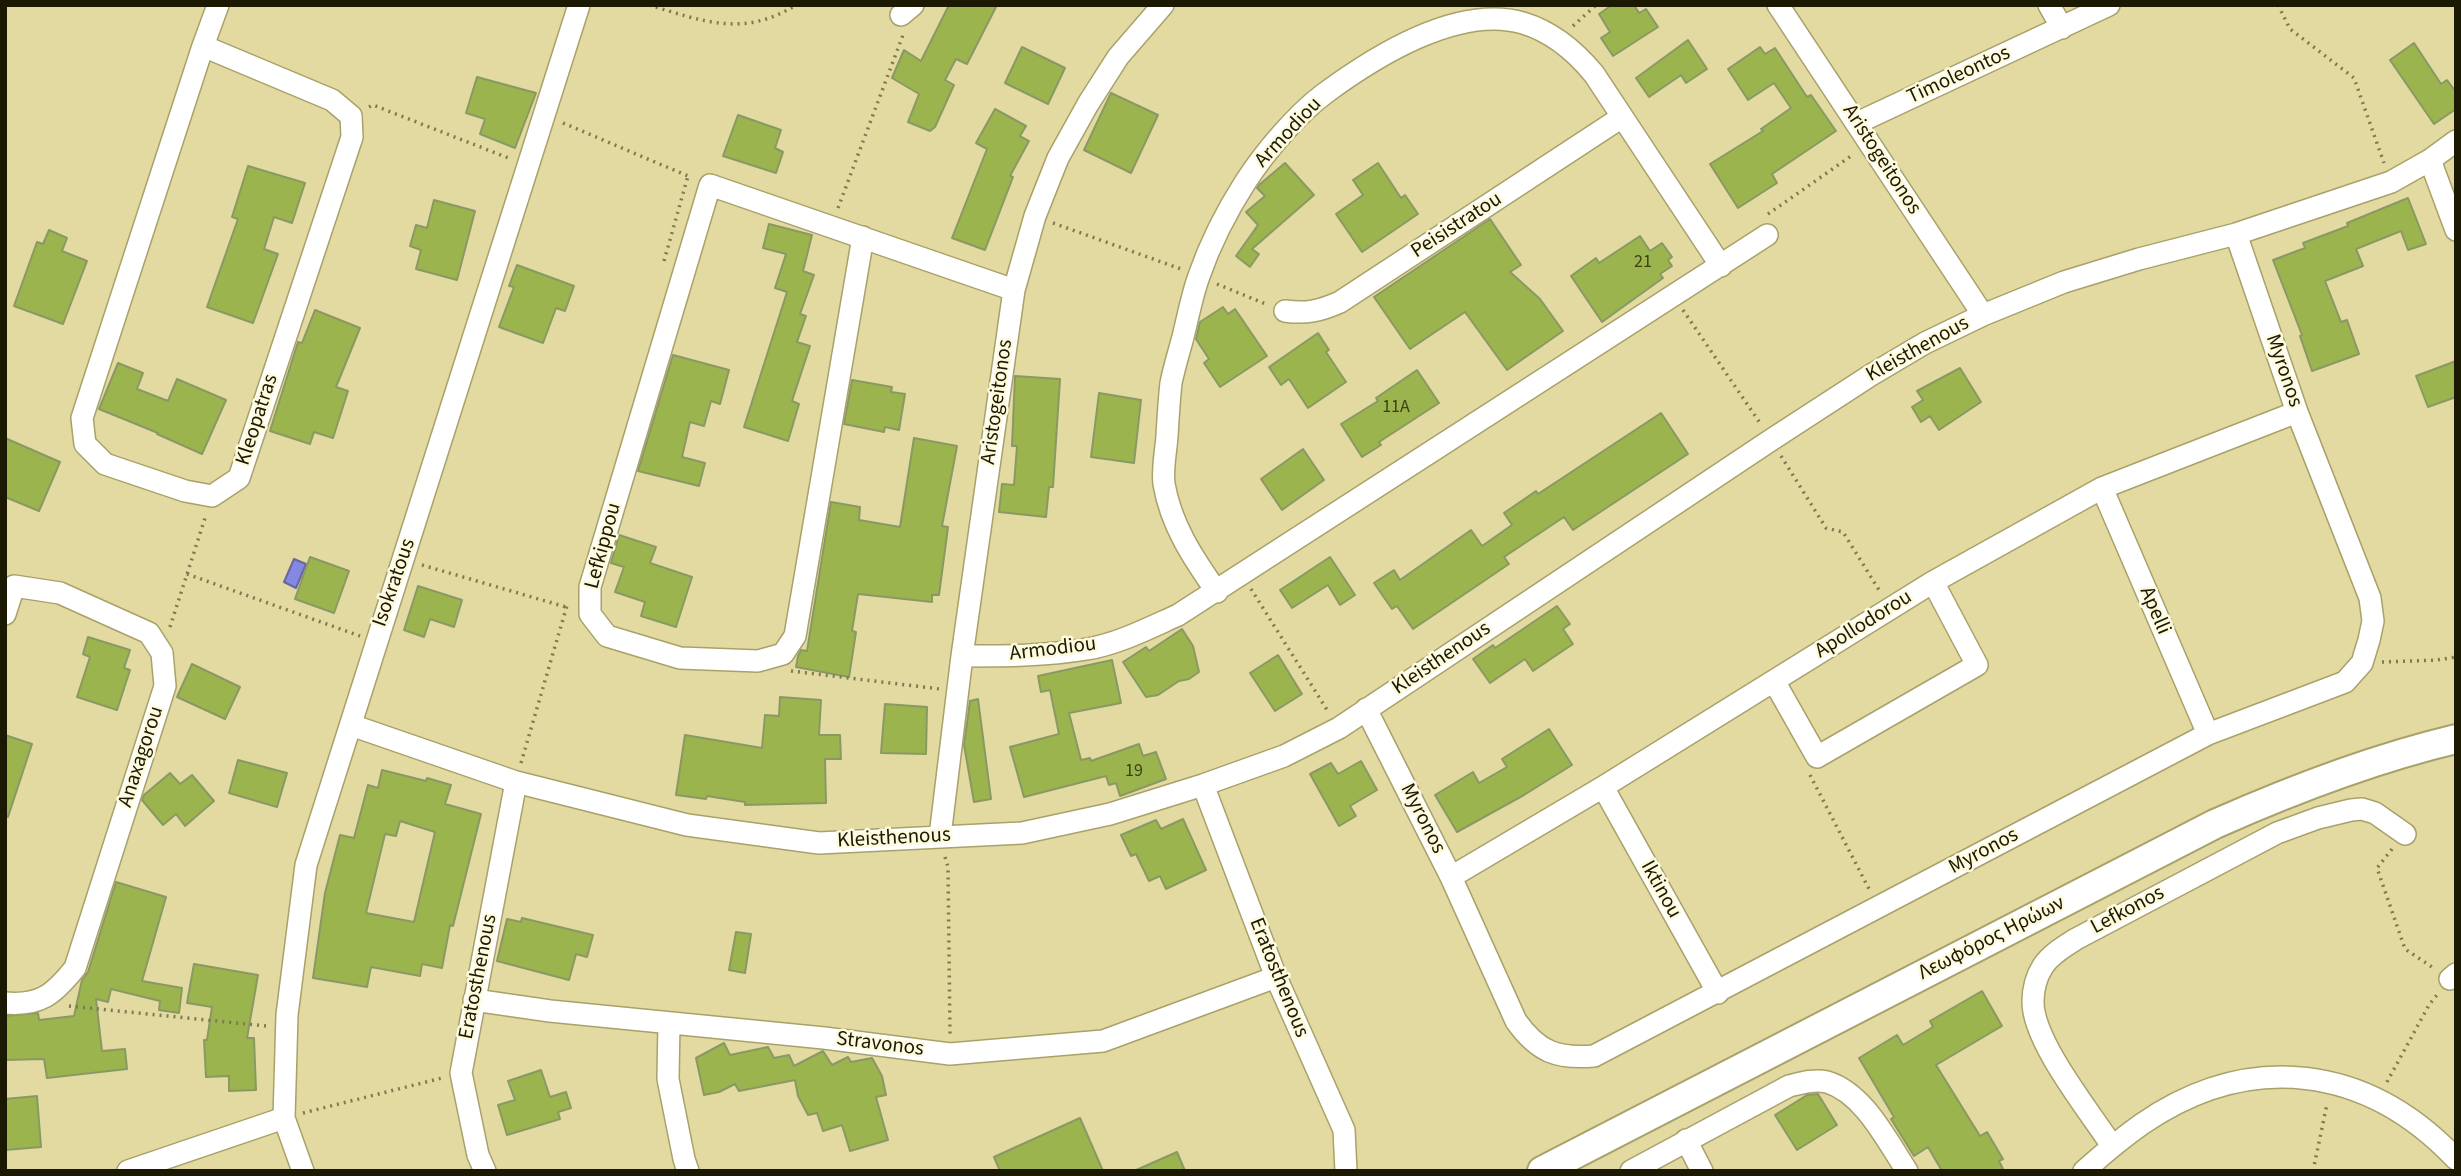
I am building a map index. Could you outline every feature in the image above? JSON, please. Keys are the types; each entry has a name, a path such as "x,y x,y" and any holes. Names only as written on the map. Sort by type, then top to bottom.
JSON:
{"main road":[{"name":"Λεωφόρος Ηρώων","path":"1542,1171 2216,824 2319,780 2392,755 2456,739"}],"street":[{"path":"212,496 184,491 105,464 85,444 82,418 218,5"},
{"name":"Aristogeitonos","path":"940,836 957,691 1014,290 1035,216 1058,158 1118,57 1163,5"},
{"name":"Aristogeitonos","path":"1778,5 1983,315"},
{"path":"2049,5 2062,28"},
{"name":"Timoleontos","path":"1857,123 2109,5"},
{"name":"Isokratous","path":"303,1171 284,1118 287,1028 306,865 545,116 577,6"},
{"name":"Armodiou","path":"1217,592 1188,550 1173,519 1163,481 1171,383 1199,276 1246,181 1283,134 1322,96 1383,56 1427,34 1461,23 1484,20 1520,22 1558,39 1582,60 1594,75 1721,266"},
{"path":"203,46 332,100 351,116"},
{"name":"Kleopatras","path":"212,496 239,478 352,137 351,116"},
{"name":"Peisistratou","path":"1284,311 1320,311 1340,302 1622,117"},
{"name":"Kleisthenous","path":"351,725 516,782 687,825 819,843 1022,833 1110,814 1284,756 1339,728 1871,376 1925,344 1983,315 2064,282 2236,234 2390,182 2430,160 2456,141"},
{"path":"2430,160 2456,230"},
{"path":"710,185 1014,290"},
{"name":"Lefkippou","path":"710,185 590,587 590,614 607,636 680,658 758,661 773,657"},
{"name":"Myronos","path":"1366,709 1451,877 1516,1021 1528,1039 1545,1050 1568,1058 1594,1056 2208,734 2345,682 2362,663 2373,621 2370,598 2297,412 2236,234"},
{"name":"Armodiou","path":"962,656 1019,656 1089,649 1141,632 1178,615 1767,235"},
{"path":"773,657 783,654 795,636 863,237"},
{"name":"Apollodorou","path":"1451,877 1603,787 1933,582 2102,488 2297,412"},
{"name":"Apelli","path":"2102,488 2208,734"},
{"path":"1773,681 1817,757 1977,665 1933,582"},
{"path":"5,614 14,586 60,593 149,633 162,653"},
{"name":"Anaxagorou","path":"53,994 75,968 165,686 162,653"},
{"name":"Eratosthenous","path":"485,1171 478,1155 461,1073 516,782"},
{"name":"Eratosthenous","path":"1203,785 1276,977 1344,1130 1346,1171"},
{"name":"Iktinou","path":"1603,787 1718,993"},
{"name":"Lefkonos","path":"2112,1146 2049,1051 2038,1024 2032,1004 2035,984 2043,965 2076,939 2277,833 2318,818 2362,809 2375,813 2405,834"},
{"name":"Stravonos","path":"474,1000 950,1054 1103,1041 1276,977"},
{"path":"5,1003 21,1005 53,994"},
{"path":"669,1023 668,1079 688,1171"},
{"path":"2084,1171 2144,1122 2212,1088 2250,1078 2289,1077 2332,1082 2378,1099 2399,1110 2432,1134 2456,1159"},
{"path":"1631,1171 1789,1086 1806,1081 1826,1082 1843,1090 1858,1102 1907,1171"},
{"path":"128,1171 284,1118"},
{"path":"1686,1140 1702,1171"}],"path":[{"path":"649,5 713,23 741,24 777,17 796,5"},
{"path":"1558,39 1596,5"},
{"path":"2278,5 2290,29 2354,78 2390,182"},
{"path":"831,226 901,43 907,10"},
{"path":"351,116 373,105 529,166"},
{"path":"545,116 710,185"},
{"path":"1767,235 1761,218 1870,143"},
{"path":"1035,216 1199,276 1249,299 1284,311"},
{"path":"162,653 212,496"},
{"path":"404,559 590,614"},
{"path":"187,573 376,641"},
{"path":"1242,576 1339,728"},
{"path":"773,657 794,673 957,691"},
{"path":"2362,663 2456,657"},
{"path":"1817,757 1810,774 1879,908"},
{"path":"2378,1099 2429,1005 2453,976 2405,949 2377,868 2405,834"},
{"path":"940,836 948,867 950,1054"},
{"path":"53,994 67,1006 287,1028"},
{"path":"284,1118 461,1073"},
{"path":"2313,1171 2332,1082"}],"water":[{"path":"294,559 306,564 296,588 284,582"}],"building":[{"path":"949,5 997,5 967,64 956,59 945,80 954,85 935,127 930,131 908,122 919,94 892,78 904,50 921,61"},
{"path":"1612,5 1634,5 1639,13 1646,9 1658,27 1613,56 1601,38 1610,32 1599,14"},
{"path":"1688,40 1707,69 1686,83 1681,75 1649,97 1636,78"},
{"path":"2414,43 2441,84 2447,80 2456,92 2456,109 2434,124 2390,60"},
{"path":"1022,47 1065,68 1048,104 1005,83"},
{"path":"1760,47 1765,54 1775,48 1807,97 1811,95 1836,131 1772,174 1777,183 1738,208 1710,164 1763,131 1761,129 1791,108 1774,83 1748,100 1728,69"},
{"path":"477,77 536,93 515,148 480,134 485,119 466,113"},
{"path":"1111,93 1158,115 1131,173 1084,150"},
{"path":"995,109 1026,126 1020,136 1029,141 1010,176 1013,177 985,250 952,238 987,149 976,143"},
{"path":"738,115 781,130 775,148 783,152 776,173 723,156"},
{"path":"1285,163 1314,195 1252,249 1259,254 1250,267 1236,256 1258,225 1246,212 1265,196 1257,188 1259,185"},
{"path":"1378,163 1401,198 1405,195 1418,214 1362,252 1336,214 1363,195 1353,180"},
{"path":"248,166 305,183 292,223 274,217 264,249 278,254 253,323 207,307 238,219 232,217"},
{"path":"2408,198 2426,244 2408,250 2401,231 2356,249 2363,266 2325,281 2341,322 2347,320 2359,354 2312,371 2300,336 2302,335 2273,260 2305,248 2303,243 2348,226 2347,223"},
{"path":"434,200 475,211 457,280 416,269 421,250 410,246 416,225 427,228"},
{"path":"1490,219 1521,265 1510,272 1540,299 1563,331 1507,370 1465,312 1410,349 1374,297"},
{"path":"769,224 812,235 803,271 814,275 800,314 806,316 797,342 810,346 792,401 799,404 788,441 744,427 787,292 775,288 786,254 763,248"},
{"path":"49,230 67,238 62,251 87,261 63,324 14,306 37,242 43,244"},
{"path":"1640,236 1650,251 1662,243 1672,257 1668,260 1672,266 1660,274 1663,278 1602,322 1571,276 1596,258 1599,263"},
{"path":"517,265 574,286 565,311 556,308 543,343 499,327 514,287 509,286"},
{"path":"1223,307 1228,314 1235,309 1267,356 1220,387 1204,363 1209,359 1196,339 1200,322"},
{"path":"315,310 360,328 336,387 348,391 333,438 314,432 310,444 270,431 298,342 302,343"},
{"path":"1318,333 1329,350 1326,352 1346,382 1308,408 1289,379 1281,385 1269,367"},
{"path":"673,355 729,370 720,404 711,401 704,426 690,422 682,457 705,463 699,486 638,471"},
{"path":"2456,361 2456,397 2428,407 2416,376"},
{"path":"118,363 143,373 137,389 168,401 177,379 226,400 202,454 99,409"},
{"path":"1960,368 1981,402 1939,430 1930,416 1921,422 1912,407 1923,400 1917,391"},
{"path":"1417,370 1439,403 1379,442 1381,445 1362,457 1341,424 1378,401 1376,398"},
{"path":"1015,376 1060,379 1053,487 1049,487 1046,517 999,512 1002,484 1014,485 1017,446 1012,446"},
{"path":"852,380 892,387 891,392 905,394 899,430 885,427 884,432 844,424"},
{"path":"1099,393 1141,400 1134,463 1091,457"},
{"path":"1661,413 1688,454 1573,530 1564,517 1504,557 1509,564 1413,629 1397,606 1392,609 1374,583 1394,570 1400,580 1471,530 1482,546 1512,525 1504,513 1536,491 1538,494"},
{"path":"5,438 60,462 39,511 5,497"},
{"path":"914,438 957,446 942,526 948,527 939,595 932,595 932,602 858,594 852,631 856,632 849,677 796,667 801,650 807,651 831,502 860,507 859,520 900,527"},
{"path":"1303,449 1324,480 1282,510 1261,479"},
{"path":"619,535 656,547 650,563 692,577 676,627 641,616 645,602 615,592 624,567 611,563"},
{"path":"310,557 349,571 334,613 295,599"},
{"path":"1330,557 1355,595 1340,605 1328,585 1292,608 1280,590"},
{"path":"418,586 462,600 454,627 430,619 424,637 404,630"},
{"path":"1557,606 1570,624 1563,629 1573,644 1533,671 1525,659 1490,683 1473,659 1493,645 1495,648"},
{"path":"1182,629 1193,646 1199,672 1158,695 1146,697 1123,662 1146,647 1149,651"},
{"path":"88,637 130,650 124,668 130,670 117,710 77,697 90,657 83,654"},
{"path":"1278,655 1302,694 1275,711 1250,673"},
{"path":"1112,660 1121,703 1069,713 1081,760 1090,758 1091,761 1139,744 1143,756 1156,752 1166,779 1120,796 1116,783 1109,785 1106,776 1024,797 1010,747 1059,734 1050,690 1041,692 1038,676"},
{"path":"192,664 240,687 225,719 177,697"},
{"path":"780,697 821,700 819,735 840,735 841,759 825,759 826,803 745,805 745,802 707,796 706,799 676,795 685,735 762,748 765,715 779,716"},
{"path":"978,699 991,799 974,802 964,745 970,701"},
{"path":"885,704 927,707 926,754 881,753"},
{"path":"1549,729 1572,765 1457,832 1435,795 1473,772 1479,783 1507,767 1502,759"},
{"path":"5,735 32,744 8,817 5,816"},
{"path":"238,760 287,773 277,807 229,793"},
{"path":"1361,761 1377,790 1350,806 1356,816 1339,826 1310,774 1331,763 1338,774"},
{"path":"382,770 426,781 427,778 451,785 445,804 481,814 453,926 450,925 442,968 422,964 420,976 371,967 367,987 313,978 325,893 340,835 354,838 368,785 378,788","holes":["400,821 435,832 414,922 366,913 385,834 396,836"]},
{"path":"170,773 180,784 192,775 214,801 185,826 176,814 163,825 142,800 144,795"},
{"path":"1183,819 1206,870 1166,889 1160,876 1149,881 1136,854 1131,856 1121,835 1156,820 1161,829"},
{"path":"116,882 166,897 142,981 182,988 179,1013 159,1010 160,1001 111,989 108,1002 96,999 102,1051 125,1049 127,1069 47,1078 44,1059 5,1060 5,1016 38,1013 39,1020 74,1016 82,980 88,972"},
{"path":"522,918 593,935 587,957 576,954 569,980 497,961 507,919 521,922"},
{"path":"736,932 751,934 745,973 729,970"},
{"path":"194,964 258,975 247,1038 254,1038 256,1090 229,1091 229,1076 206,1077 204,1040 207,1040 212,1007 187,1003"},
{"path":"1982,991 2002,1026 1936,1065 1980,1136 1987,1132 2003,1159 1999,1161 2004,1171 1942,1171 1928,1147 1914,1156 1859,1058 1897,1035 1903,1045 1933,1027 1930,1021"},
{"path":"724,1043 730,1055 768,1047 774,1058 789,1055 794,1066 823,1051 832,1065 848,1057 851,1062 872,1058 882,1076 886,1095 876,1097 888,1140 850,1151 842,1125 823,1131 817,1113 808,1115 798,1096 795,1080 739,1091 735,1084 719,1092 704,1095 696,1058"},
{"path":"541,1070 550,1097 566,1092 571,1108 558,1112 560,1119 507,1135 498,1105 515,1100 508,1081"},
{"path":"1818,1094 1837,1125 1797,1150 1775,1115 1807,1095"},
{"path":"37,1096 41,1147 5,1150 5,1099"},
{"path":"1080,1118 1103,1171 1000,1171 994,1157"},
{"path":"1177,1152 1185,1171 1134,1171"}]}
